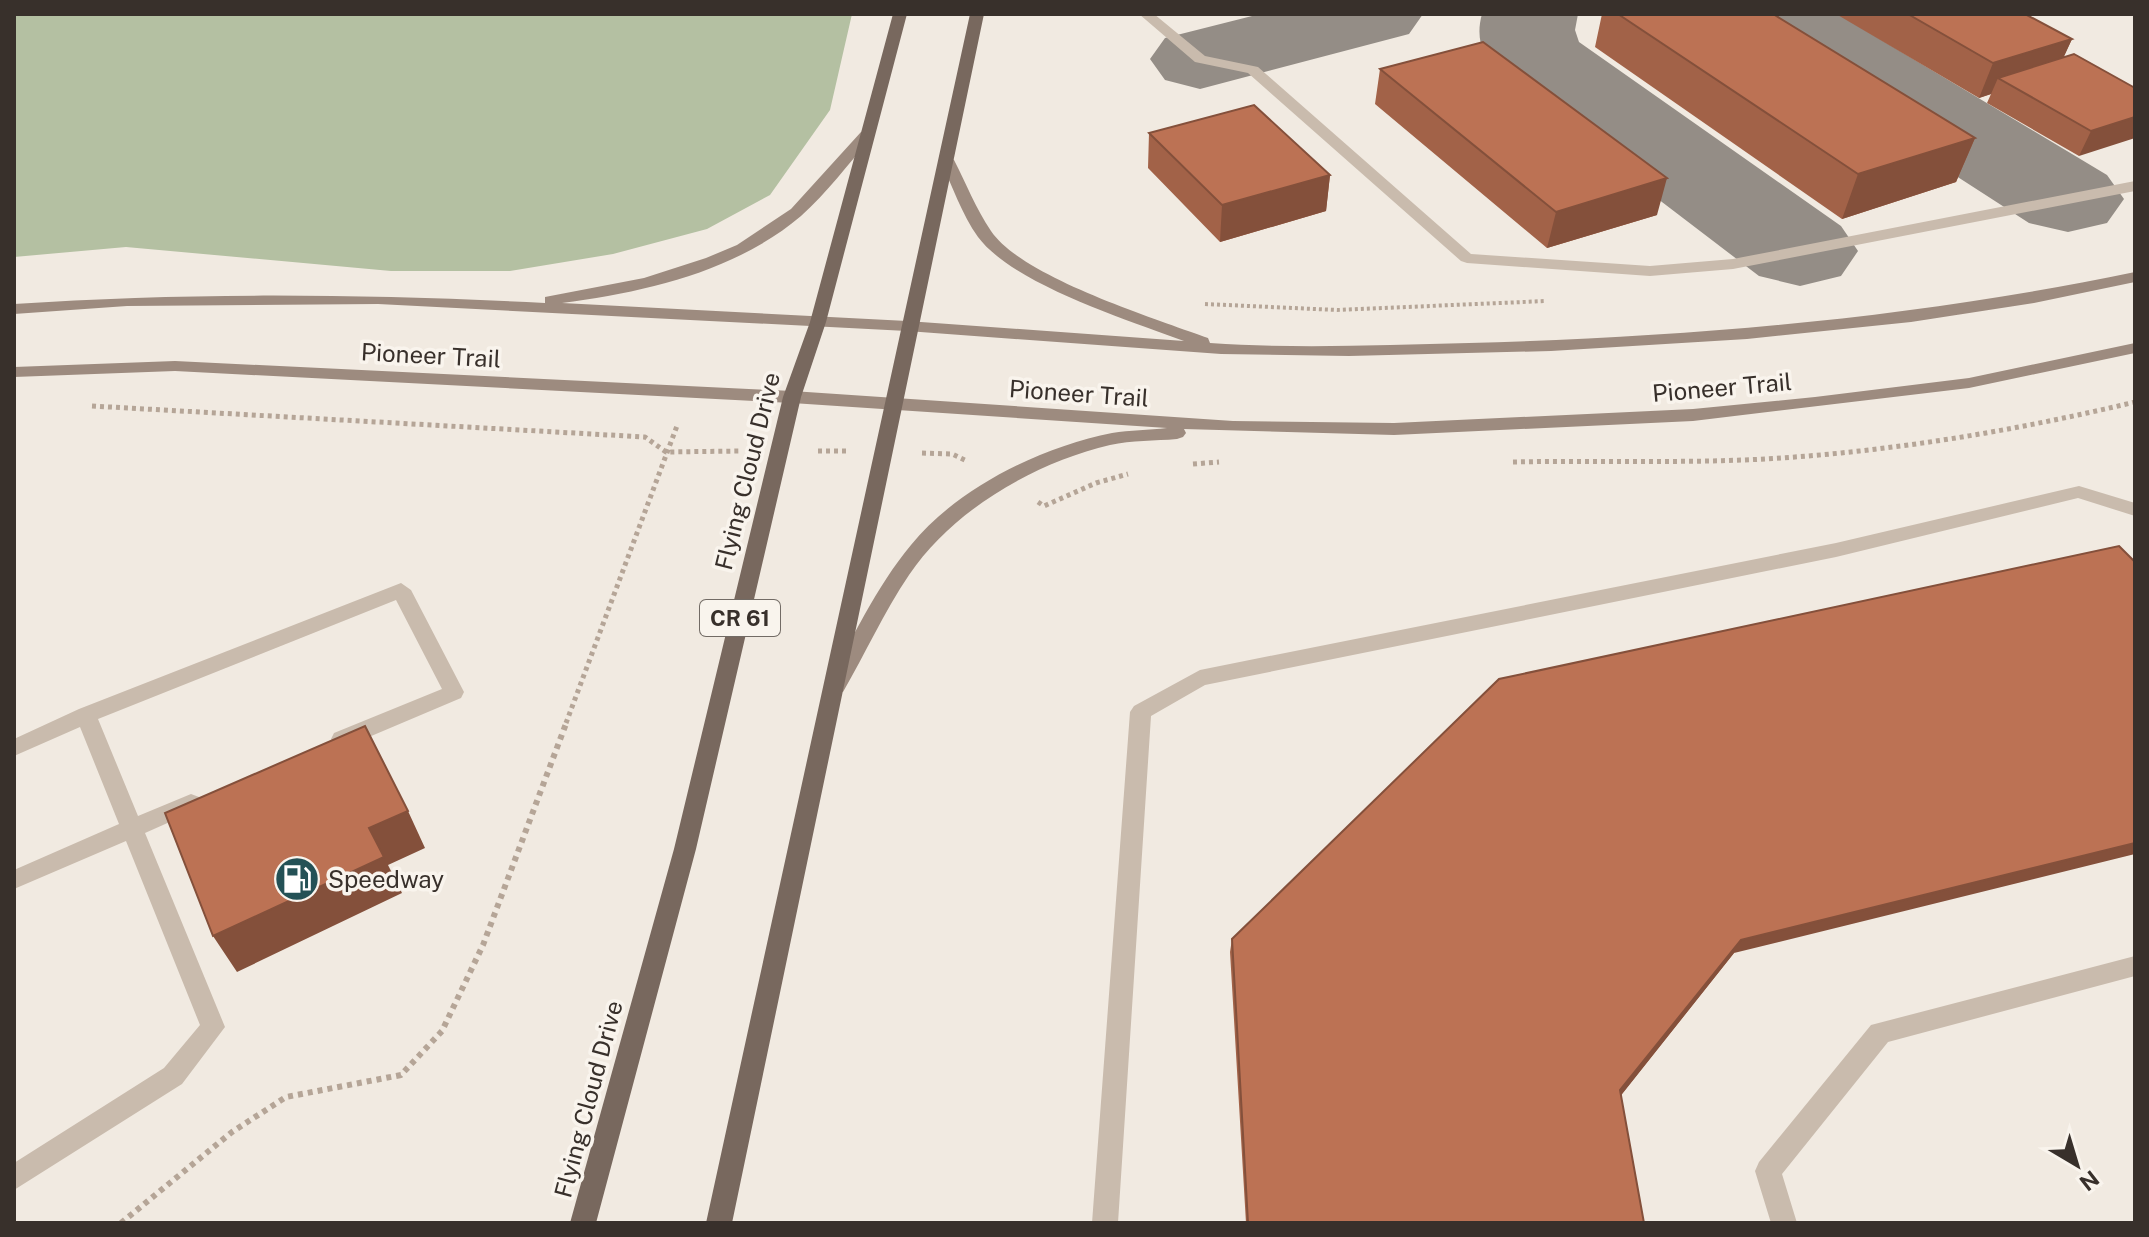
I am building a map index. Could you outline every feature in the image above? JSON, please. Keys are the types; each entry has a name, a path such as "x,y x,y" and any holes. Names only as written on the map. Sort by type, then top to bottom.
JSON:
{"main road":[{"name":"Flying Cloud Drive","path":"583,1223 685,849 792,397 818,322 900,14"},
{"path":"719,1223 893,406 907,326 947,160 977,14"},
{"path":"491,306 600,294 721,257 796,212 866,135"},
{"path":"947,160 985,235 1011,259 1079,296 1221,349"},
{"path":"14,309 127,301 378,299 907,326 1221,349 1349,351 1551,346 1747,334 1911,317 2034,298 2135,277"},
{"name":"Pioneer Trail","path":"14,372 175,366 792,397 1233,427 1394,429 1693,415 1969,383 2135,348"},
{"path":"832,694 903,568 941,526 979,497 1044,463 1106,440 1233,427"}],"lane":[{"path":"1146,14 1200,59 1253,70 1467,258 1650,271 1733,264 2135,186"},
{"path":"1105,1223 1141,712 1200,678 1836,550 2079,492 2135,510"},
{"path":"14,748 86,715 401,590 454,692 323,747"},
{"path":"14,1178 173,1076 213,1027 86,715"},
{"path":"14,880 207,796"},
{"path":"1784,1223 1768,1171 1880,1033 2135,966"}],"path":[{"path":"121,1223 232,1132 286,1097 401,1075 442,1031 483,945 659,471 691,393"}],"green space":[{"path":"14,14 852,14 830,110 770,195 707,229 613,254 510,271 391,271 126,247 14,257"}],"building":[{"path":"1618,14 1773,14 1975,138 1858,174"},
{"path":"1908,14 2025,14 2072,39 1993,63"},
{"path":"1483,42 1667,178 1556,212 1380,69"},
{"path":"2074,54 2135,88 2135,117 2091,131 1998,78"},
{"path":"1254,105 1330,175 1222,205 1149,133"},
{"path":"2119,546 2135,562 2135,843 1741,940 1620,1090 1644,1223 1248,1223 1232,939 1499,679"},
{"name":"Speedway","path":"365,726 408,811 369,828 384,857 213,936 165,813"}],"taxiway":[{"path":"1200,59 1375,14"},
{"path":"1530,14 1526,30 1533,56 1800,251"},
{"path":"1770,14 2068,199"}],"place":[{"name":"Speedway","path":"297,879"}]}
